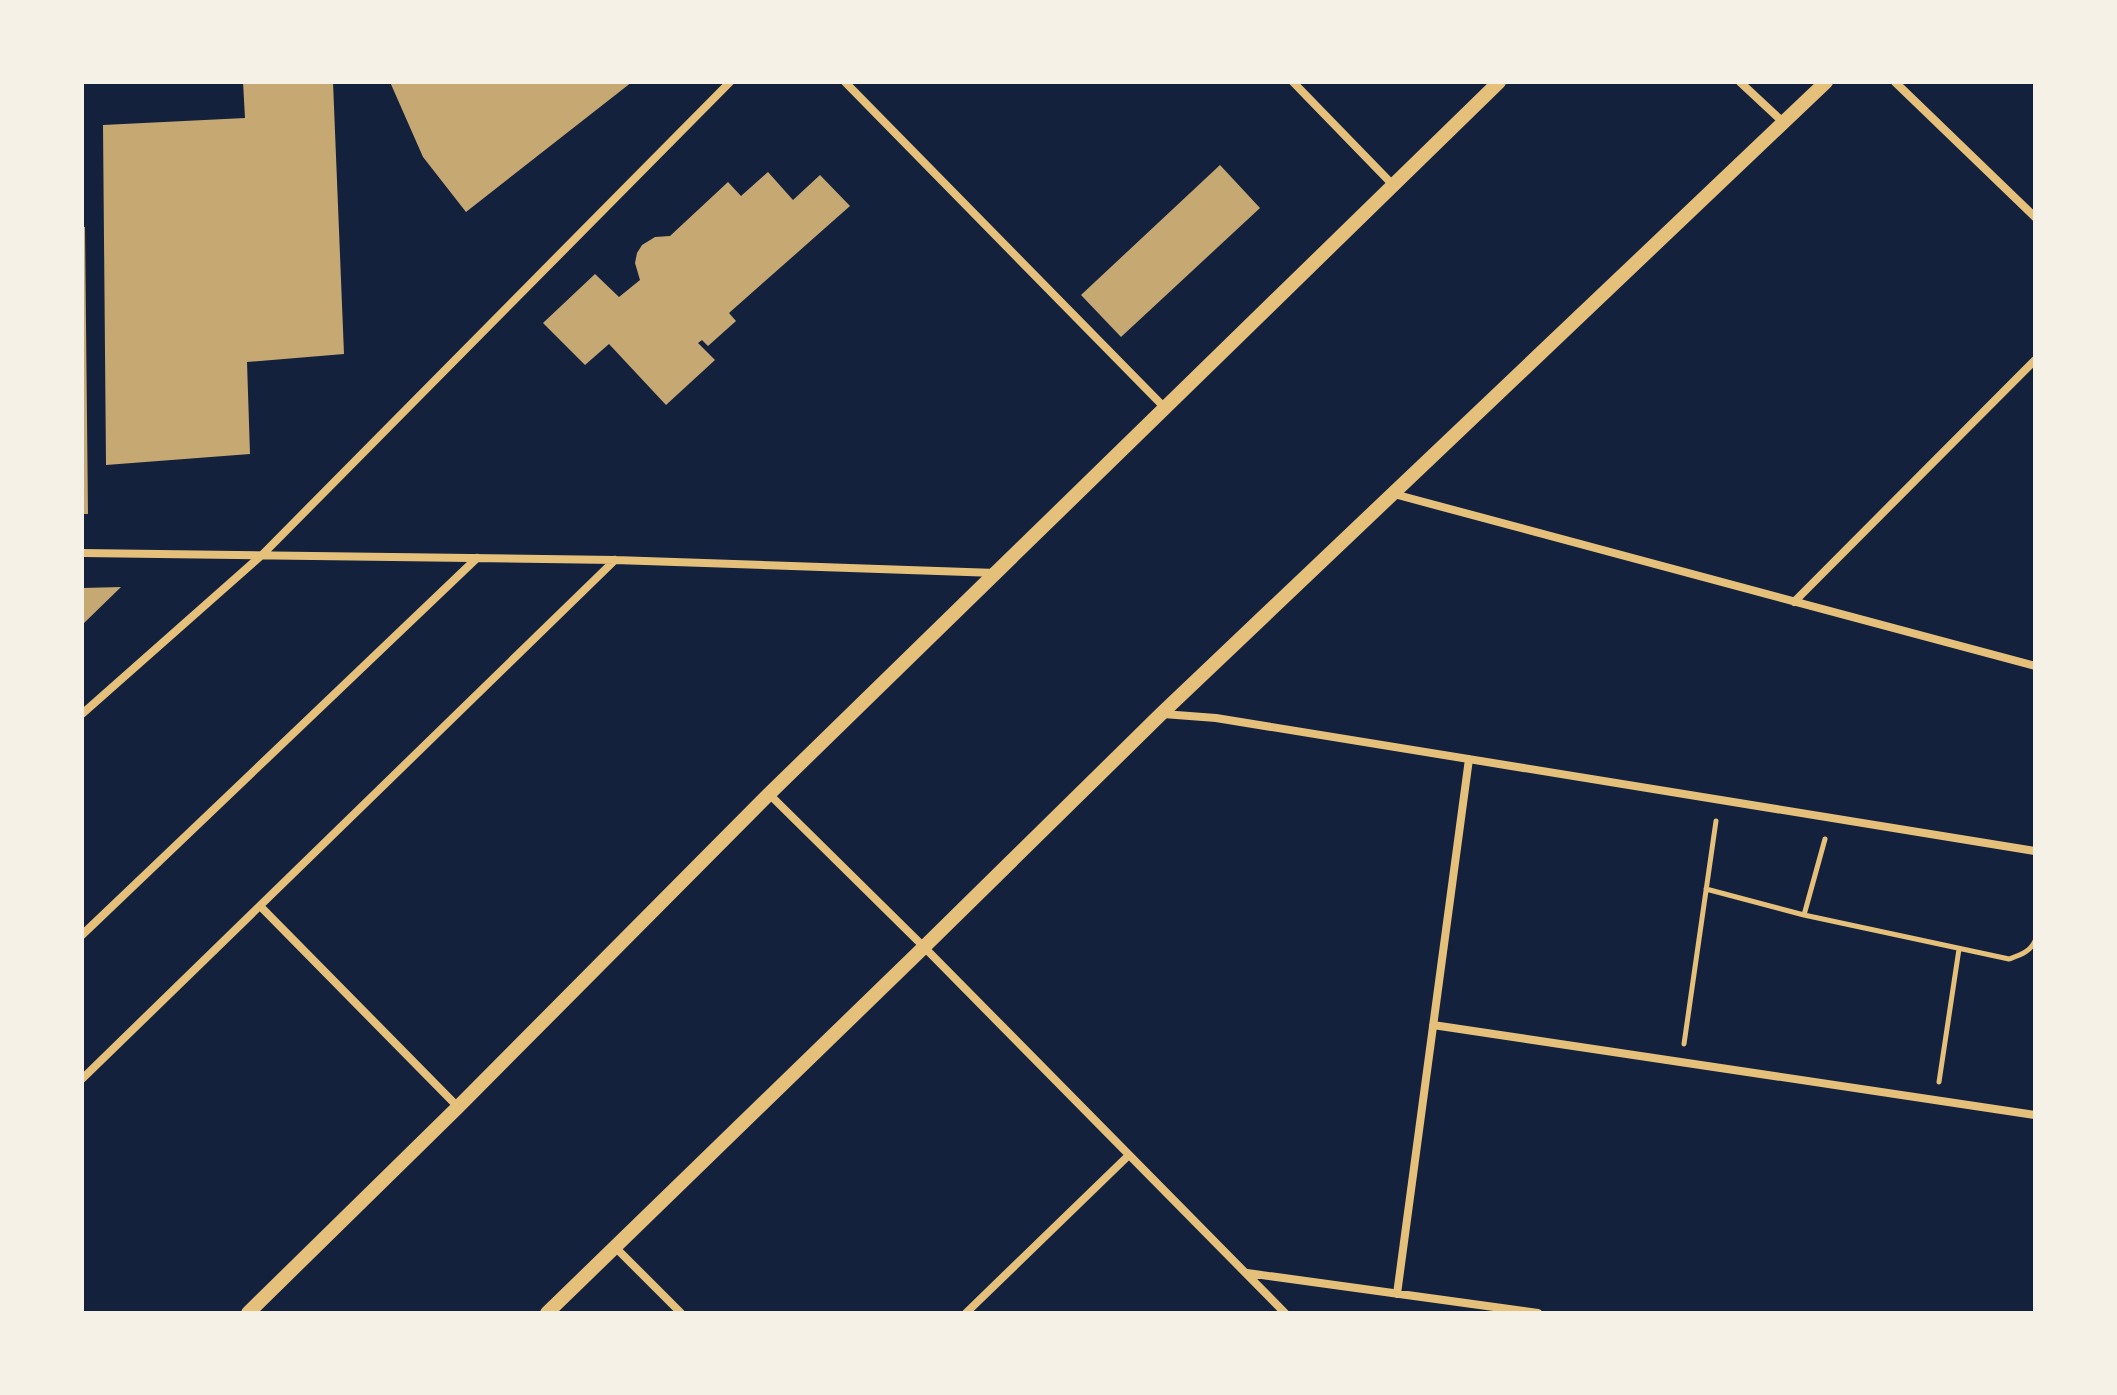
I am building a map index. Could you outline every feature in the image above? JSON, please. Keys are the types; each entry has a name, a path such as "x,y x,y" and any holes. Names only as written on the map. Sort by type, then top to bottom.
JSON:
{"street":[{"path":"82,714 263,554 730,82"},
{"path":"845,82 1165,408"},
{"path":"1293,82 1393,185"},
{"path":"248,1313 769,794 1499,82"},
{"path":"1740,82 1784,123"},
{"path":"547,1313 1161,714 1826,82"},
{"path":"1895,82 2035,217"},
{"path":"1794,602 2035,360"},
{"path":"1393,493 2035,666"},
{"path":"82,553 615,560 997,573"},
{"path":"82,935 477,558"},
{"path":"82,1079 615,560"},
{"path":"1161,714 1216,718 2035,851"},
{"path":"1397,1294 1469,759"},
{"path":"769,794 1285,1313"},
{"path":"260,906 458,1107"},
{"path":"1433,1025 2035,1115"},
{"path":"966,1313 1129,1155"},
{"path":"615,1247 681,1313"},
{"path":"1246,1273 1538,1313"}],"path":[{"path":"1682,1062 1719,800"},
{"path":"1804,915 1830,818"},
{"path":"1706,889 1804,915 2009,959 2023,955 2035,941"},
{"path":"1936,1100 1959,949"}],"building":[{"path":"243,82 333,82 344,354 247,362 250,454 106,465 103,125 245,118"},
{"path":"390,82 632,82 466,212 423,157"},
{"path":"1220,165 1260,208 1121,337 1081,295"},
{"path":"768,172 793,200 820,175 850,206 729,313 736,321 708,346 702,340 698,343 715,360 666,405 609,344 585,365 543,323 595,274 619,297 640,280 635,263 642,245 655,237 670,236 728,182 741,196"},
{"path":"82,227 85,227 88,514 82,514"},
{"path":"121,587 82,625 82,588"}]}
